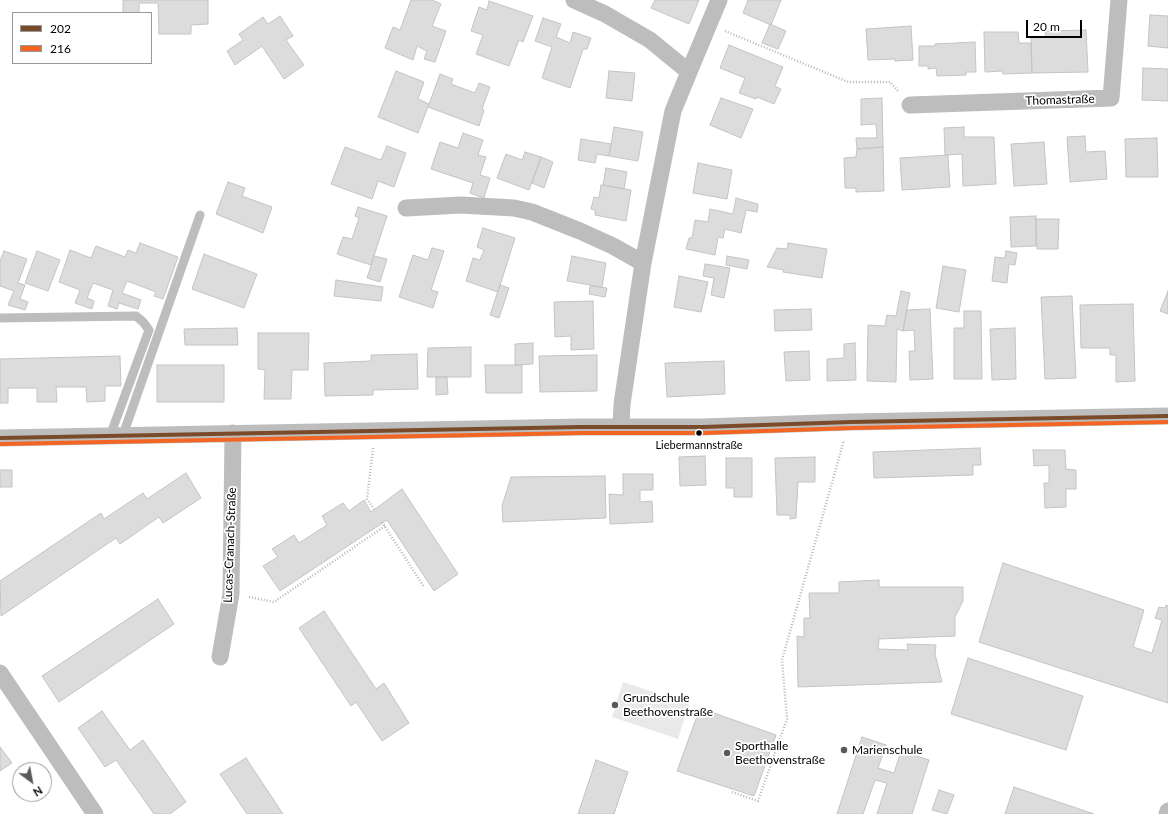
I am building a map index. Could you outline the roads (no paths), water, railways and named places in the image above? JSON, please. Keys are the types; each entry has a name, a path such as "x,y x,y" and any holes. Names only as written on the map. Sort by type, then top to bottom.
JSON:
{"street":[{"path":"574,0 605,14 650,40 689,72"},
{"path":"621,427 622,404 643,263 673,111 710,25 719,0"},
{"name":"Thomastraße","path":"910,105 1111,98 1119,0"},
{"path":"406,208 461,205 514,208 532,212 580,230 643,263"},
{"path":"0,438 232,433 703,427 851,422 1168,416"},
{"name":"Lucas-Cranach-Straße","path":"220,657 231,594 232,433"},
{"path":"0,675 95,814"},
{"path":"1167,814 1168,810"}],"lane":[{"path":"117,436 200,215"},
{"path":"0,318 136,316 143,322 148,330 117,436"}],"place":[{"name":"Liebermannstraße","path":"699,433"},
{"name":"Grundschule Beethovenstraße","path":"615,705"},
{"name":"Marienschule","path":"844,750"},
{"name":"Sporthalle Beethovenstraße","path":"727,753"}]}
